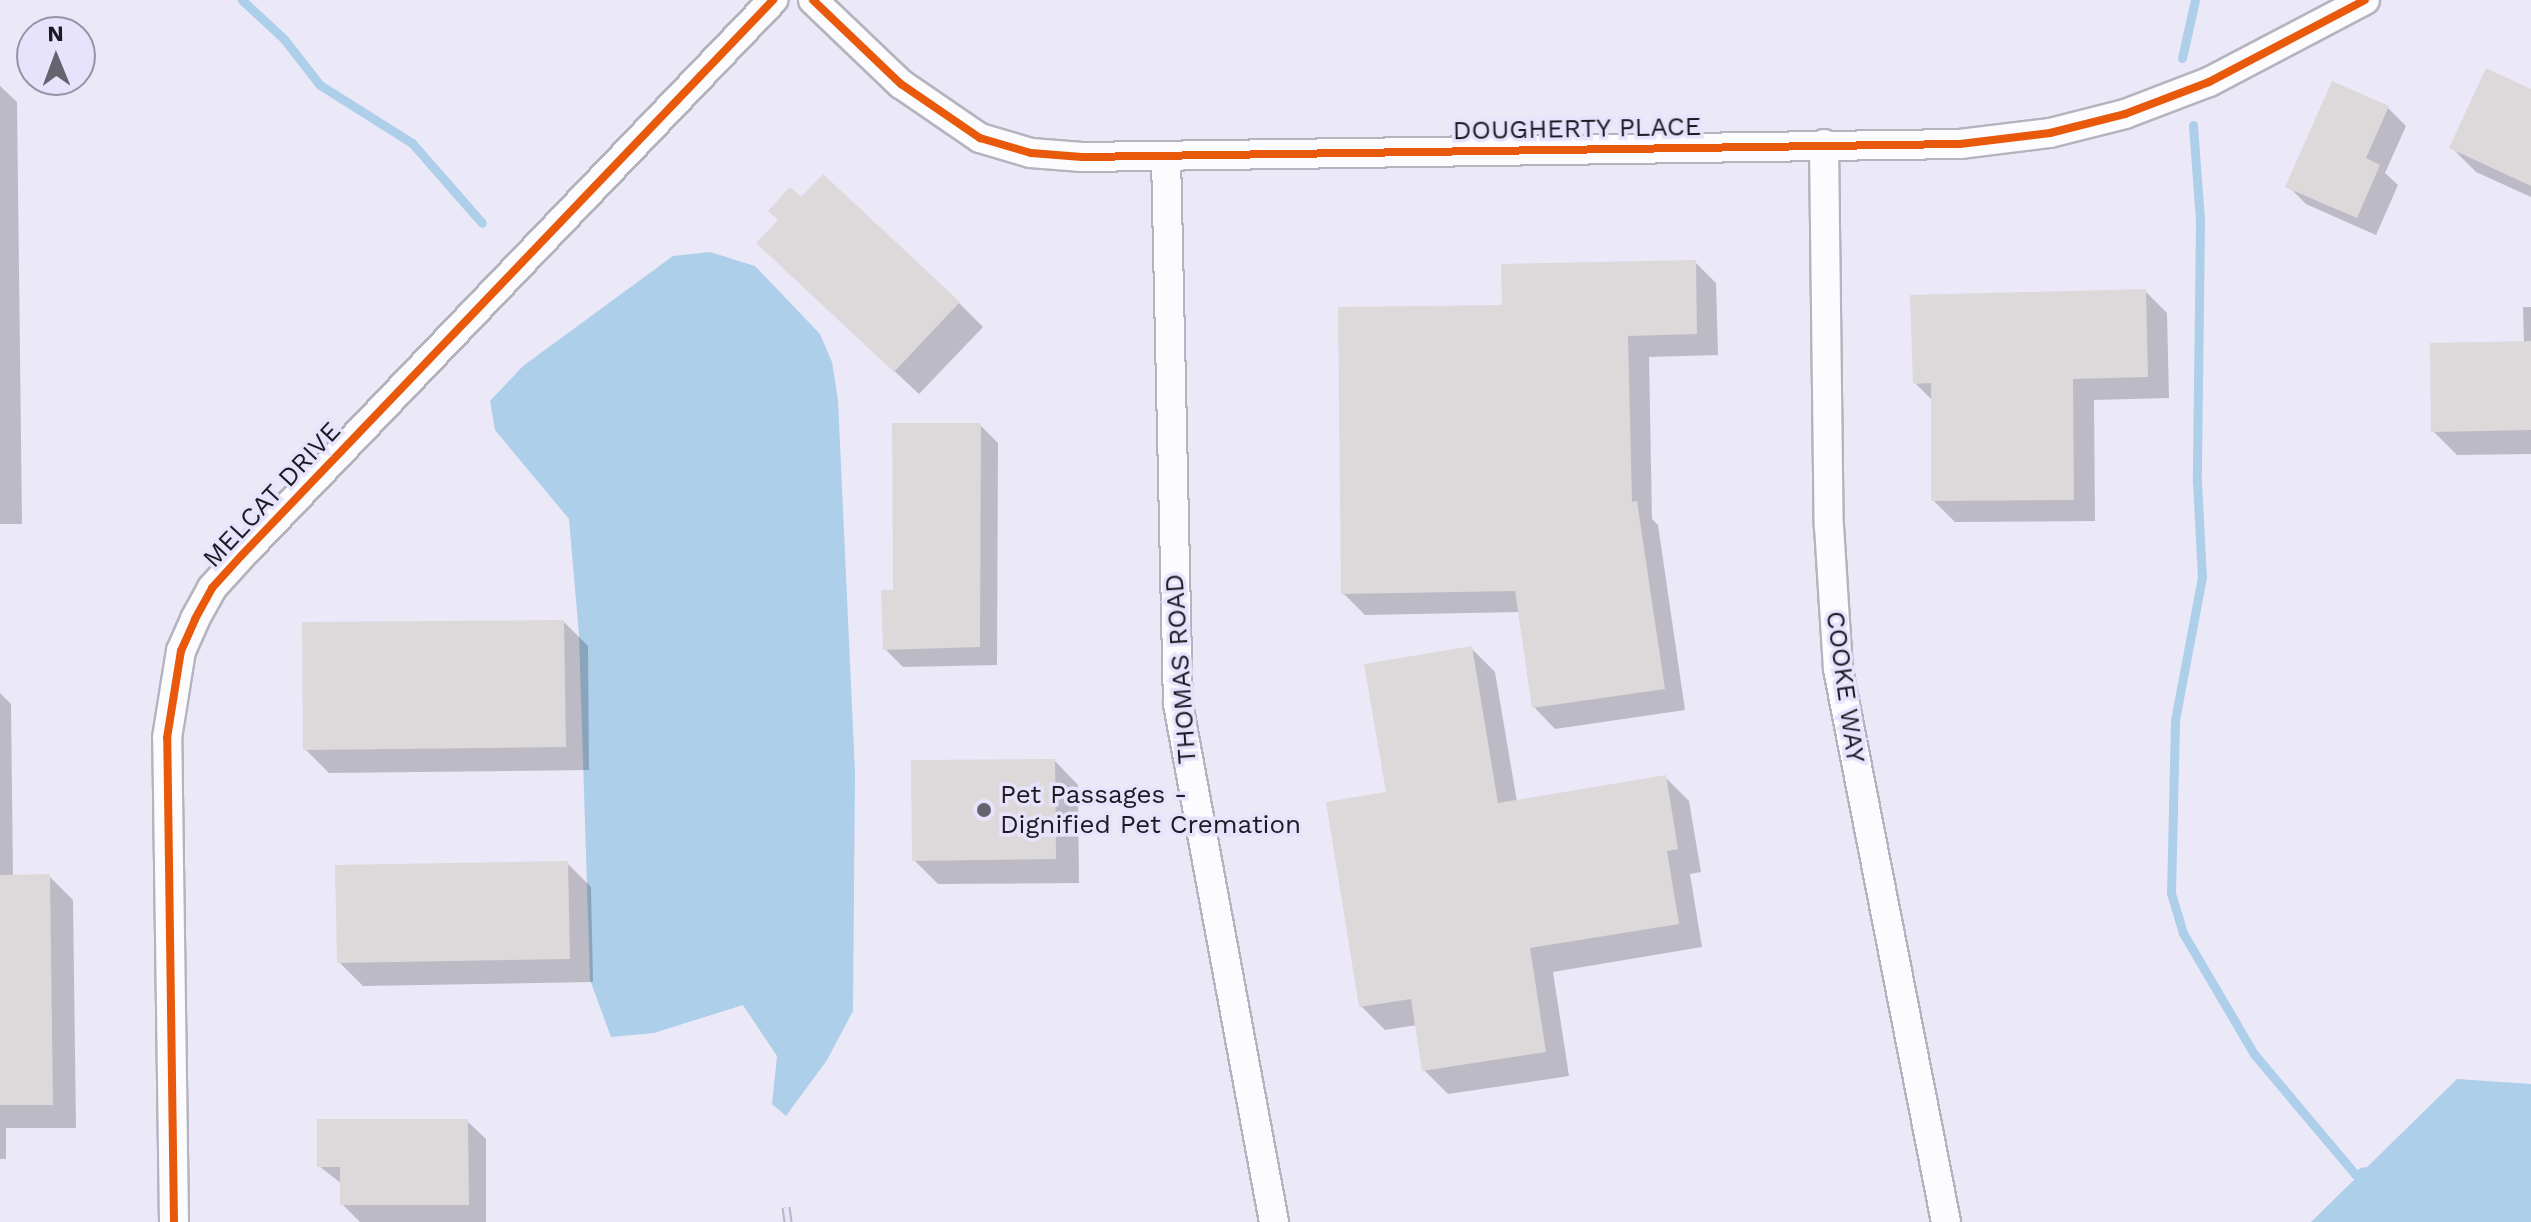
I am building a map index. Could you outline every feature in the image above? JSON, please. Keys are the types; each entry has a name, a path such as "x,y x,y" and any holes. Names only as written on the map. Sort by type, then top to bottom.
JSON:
{"street":[{"name":"MELCAT DRIVE","path":"174,1222 167,738 181,651 195,619 212,588 249,548 773,0"},
{"name":"DOUGHERTY PLACE","path":"813,0 901,84 980,138 1031,153 1166,156 1960,144 2050,133 2125,114 2209,82 2365,0"},
{"name":"COOKE WAY","path":"1824,144 1829,526 1838,669 1946,1222"},
{"name":"THOMAS ROAD","path":"1166,156 1178,704 1274,1222"}],"water":[{"path":"710,252 755,266 820,334 832,362 838,400 855,772 853,1011 827,1060 786,1116 772,1104 777,1056 743,1005 654,1033 611,1037 590,980 579,635 569,519 495,430 490,401 523,366 673,256"},
{"path":"2457,1079 2531,1084 2531,1222 2311,1222"}],"building":[{"path":"2486,68 2531,89 2531,186 2449,148"},
{"path":"2332,81 2389,106 2366,158 2380,165 2357,218 2285,187"},
{"path":"823,174 960,302 894,372 756,243 778,220 768,211 790,187 801,197"},
{"path":"1696,260 1697,334 1628,336 1632,502 1637,501 1665,689 1532,708 1515,591 1341,594 1338,307 1502,305 1501,264"},
{"path":"2146,289 2148,377 2073,379 2074,500 1931,501 1931,383 1913,384 1910,295"},
{"path":"2531,341 2531,430 2431,432 2430,343"},
{"path":"892,423 981,423 980,647 883,650 881,590 893,590"},
{"path":"564,620 566,747 303,750 302,622"},
{"path":"1472,646 1498,803 1666,775 1678,849 1667,851 1679,924 1530,948 1546,1052 1422,1071 1411,999 1359,1007 1326,802 1386,792 1364,664"},
{"name":"Pet Passages - Dignified Pet Cremation","path":"1055,759 1056,859 912,861 911,760"},
{"path":"568,861 570,959 337,963 335,865"},
{"path":"50,874 53,1105 0,1105 0,875"},
{"path":"317,1119 468,1119 469,1205 340,1205 340,1167 317,1167"}],"waterway":[{"path":"242,0 284,39 320,85 412,143 482,223"},
{"path":"2182,58 2195,0"},
{"path":"2193,125 2200,220 2197,482 2202,577 2175,720 2171,893 2183,933 2254,1054 2356,1175 2364,1171"}],"railway":[{"path":"786,1207 788,1222"}],"cycle path":[{"path":"174,1222 167,738 181,651 195,619 212,588 241,556 773,0"},
{"path":"813,0 901,84 980,138 1031,153 1082,157 1960,144 2050,133 2125,114 2209,82 2365,0"}],"place":[{"name":"Pet Passages - Dignified Pet Cremation","path":"984,810"}]}
